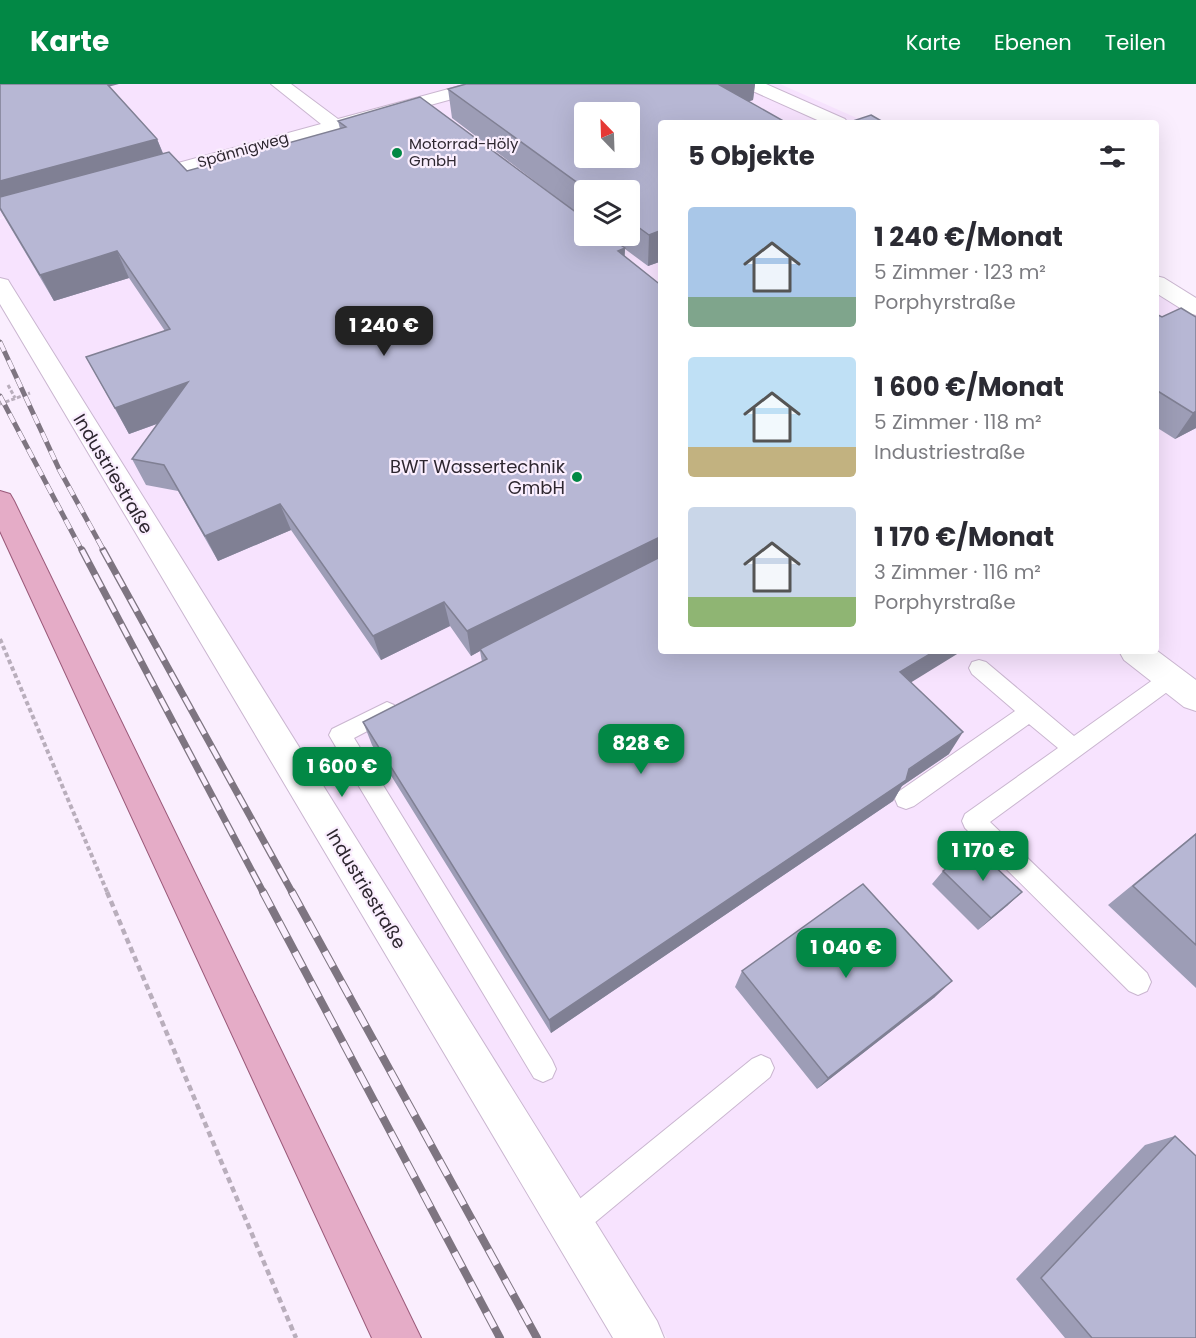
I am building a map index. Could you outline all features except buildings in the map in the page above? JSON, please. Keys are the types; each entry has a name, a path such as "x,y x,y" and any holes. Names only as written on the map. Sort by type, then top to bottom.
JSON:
{"main road":[{"path":"0,501 397,1338"}],"street":[{"path":"280,84 334,125"},
{"name":"Spännigweg","path":"128,182 334,125 408,97 486,84"},
{"path":"752,84 832,120"},
{"path":"408,97 434,117"},
{"name":"Industriestraße","path":"0,285 640,1338"},
{"path":"1159,286 1196,308"},
{"path":"1139,654 1196,698"}],"lane":[{"path":"979,668 1073,748"},
{"path":"1138,982 973,820 1171,678"},
{"path":"403,703 340,735 543,1069"},
{"path":"906,799 1031,711"},
{"path":"298,777 350,750"},
{"path":"571,1224 761,1068"}],"path":[{"path":"0,404 15,398 8,385"},
{"path":"0,639 297,1338"}],"shaded area":[{"path":"0,84 780,84 861,120 658,120 658,654 1159,654 1159,292 1196,316 1196,1338 667,1338 0,304 0,219 481,87 0,218"}],"railway":[{"path":"0,342 59,469 104,551"},
{"path":"0,396 82,551"},
{"path":"82,550 264,894"},
{"path":"103,550 293,894"},
{"path":"263,892 500,1338"},
{"path":"292,892 537,1338"}],"place":[{"name":"Motorrad-Höly GmbH","path":"397,153"},
{"name":"BWT Wassertechnik GmbH","path":"577,477"}]}
